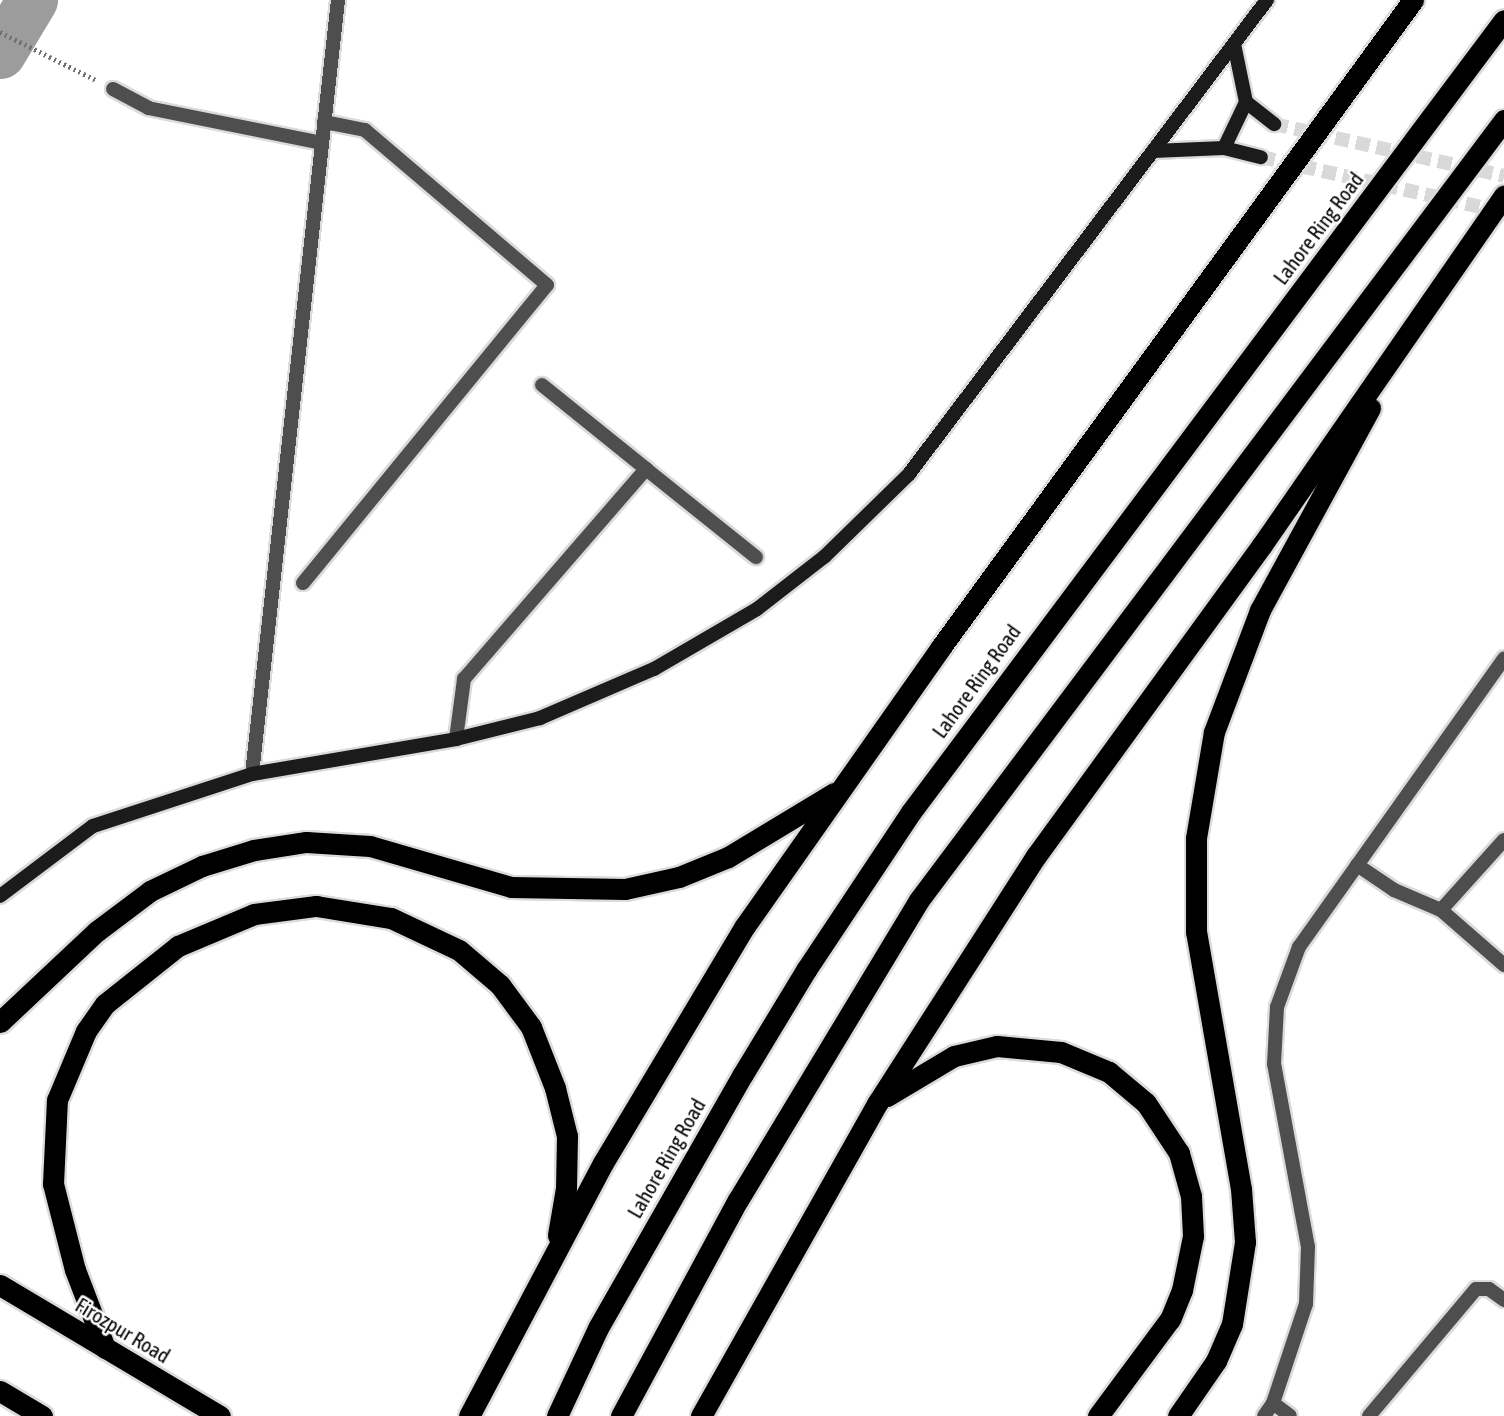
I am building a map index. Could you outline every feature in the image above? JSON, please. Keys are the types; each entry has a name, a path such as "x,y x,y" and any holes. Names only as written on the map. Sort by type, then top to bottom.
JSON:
{"highway":[{"path":"472,1410 603,1163 745,926 1413,0"},
{"name":"Lahore Ring Road","path":"557,1416 598,1328 736,1086 806,970 911,812 1504,20"},
{"path":"621,1416 745,1188 919,900 1504,120"},
{"path":"701,1416 878,1102 1036,856 1262,545 1504,196"},
{"path":"1178,1416 1216,1361 1232,1324 1245,1242 1241,1189 1196,932 1196,838 1214,732 1260,610 1416,320"},
{"path":"0,1022 97,931 150,891 202,866 254,850 306,842 370,846 511,887 625,890 679,877 728,857 842,788"},
{"path":"105,1348 75,1270 53,1184 52,1128 57,1100 86,1031 105,1004 141,970 178,946 254,914 316,906 391,918 459,950 500,985 531,1027 555,1088 567,1136 566,1188 555,1255"},
{"path":"878,1102 954,1056 997,1046 1061,1052 1109,1072 1146,1103 1179,1153 1191,1196 1193,1236 1182,1290 1170,1319 1098,1416"},
{"name":"Firozpur Road","path":"0,1285 220,1416"},
{"path":"0,1391 42,1416"}],"street":[{"path":"252,774 338,0"},
{"path":"0,895 93,826 252,774 456,739 540,719 654,669 757,609 825,556 909,474 1267,0"},
{"path":"1224,148 1246,102 1234,44"},
{"path":"113,89 148,108 321,143"},
{"path":"1246,102 1274,124"},
{"path":"303,583 547,285 365,130 324,122"},
{"path":"1153,151 1224,148 1261,158"},
{"path":"542,385 756,556"},
{"path":"456,739 464,679 646,469"},
{"path":"1264,1416 1273,1403 1306,1304 1308,1247 1274,1063 1277,1007 1299,947 1504,659"},
{"path":"1441,910 1504,840"},
{"path":"1357,865 1394,890 1441,910 1504,965"},
{"path":"1369,1416 1476,1289 1489,1289 1504,1300"},
{"path":"1273,1403 1290,1416"}],"path":[{"path":"0,32 113,89"}],"waterway":[{"path":"0,53 32,0"}],"tunnel":[{"path":"1274,124 1504,176"},
{"path":"1261,157 1499,211"}]}
